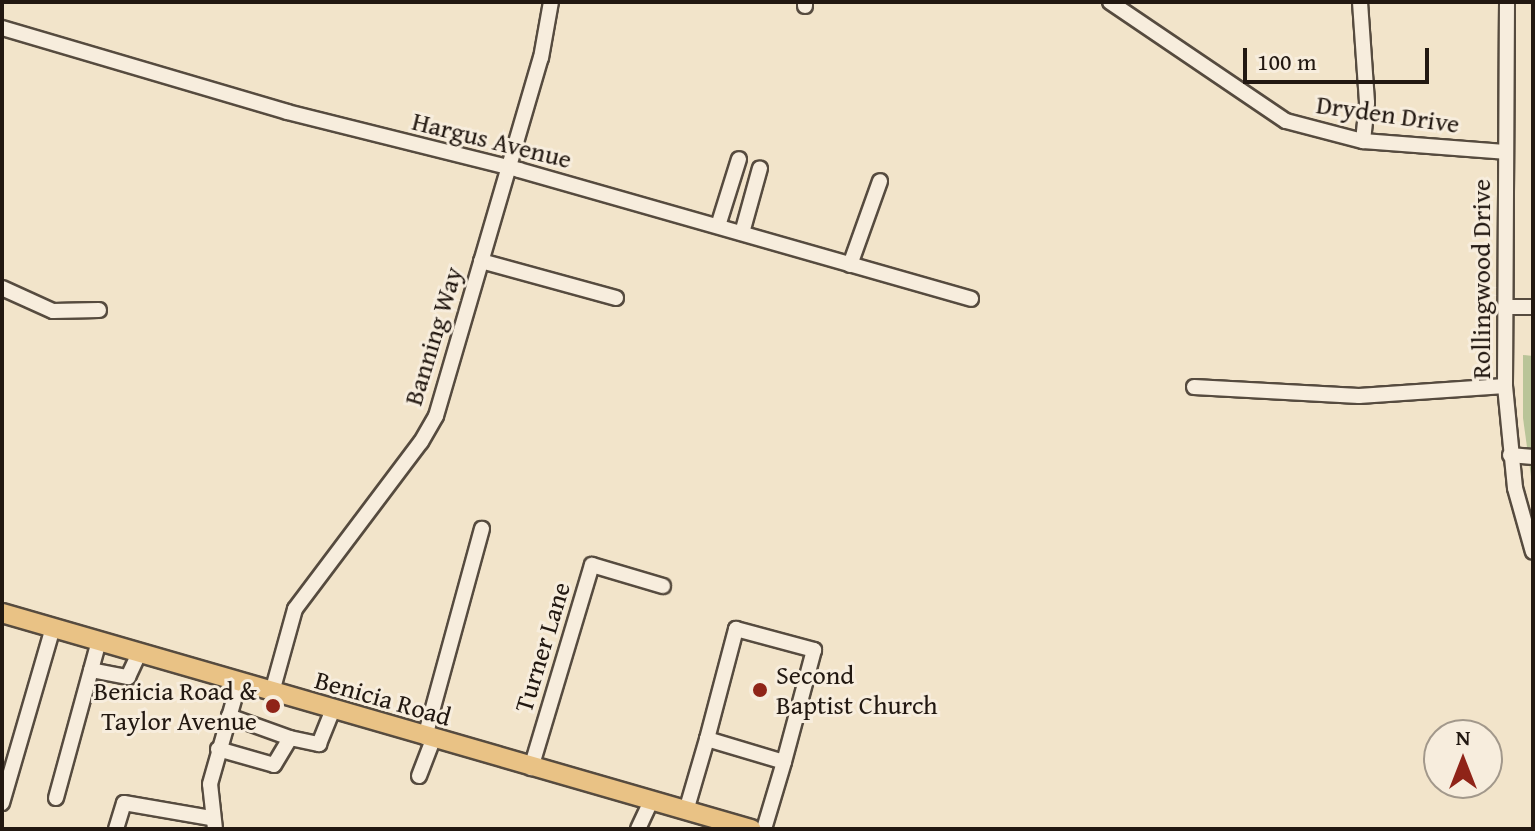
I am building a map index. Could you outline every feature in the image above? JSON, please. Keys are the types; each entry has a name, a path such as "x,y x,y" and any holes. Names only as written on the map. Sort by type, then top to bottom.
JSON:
{"main road":[{"name":"Benicia Road","path":"2,613 745,828"}],"street":[{"name":"Banning Way","path":"272,692 295,609 431,426 546,37 551,2"},
{"name":"Dryden Drive","path":"1110,2 1286,121 1363,141 1505,152"},
{"path":"1360,2 1367,103 1363,141"},
{"name":"Rollingwood Drive","path":"1507,2 1505,386 1510,455 1533,552"},
{"name":"Hargus Avenue","path":"2,28 971,299"},
{"path":"718,226 739,159"},
{"path":"742,233 760,168"},
{"path":"850,265 880,181"},
{"path":"481,261 616,298"},
{"path":"2,288 53,311 99,310"},
{"path":"1505,307 1533,307"},
{"path":"1194,387 1359,396 1505,386"},
{"path":"1510,455 1533,457"},
{"path":"419,776 482,529"},
{"name":"Turner Lane","path":"531,768 592,565 663,586"},
{"path":"2,803 53,628"},
{"path":"686,811 736,629 814,650 764,829"},
{"path":"56,798 99,641"},
{"path":"91,670 128,677 139,653"},
{"path":"116,829 124,803 182,823 213,824 208,794 239,682"},
{"path":"229,716 290,738 319,744 333,710"},
{"path":"218,749 274,765 290,738"},
{"path":"707,739 784,762"},
{"path":"638,829 651,801"}],"green space":[{"path":"1523,355 1533,356 1533,491 1523,418"}],"place":[{"name":"Second Baptist Church","path":"760,690"},
{"name":"Benicia Road & Taylor Avenue","path":"273,706"}]}
